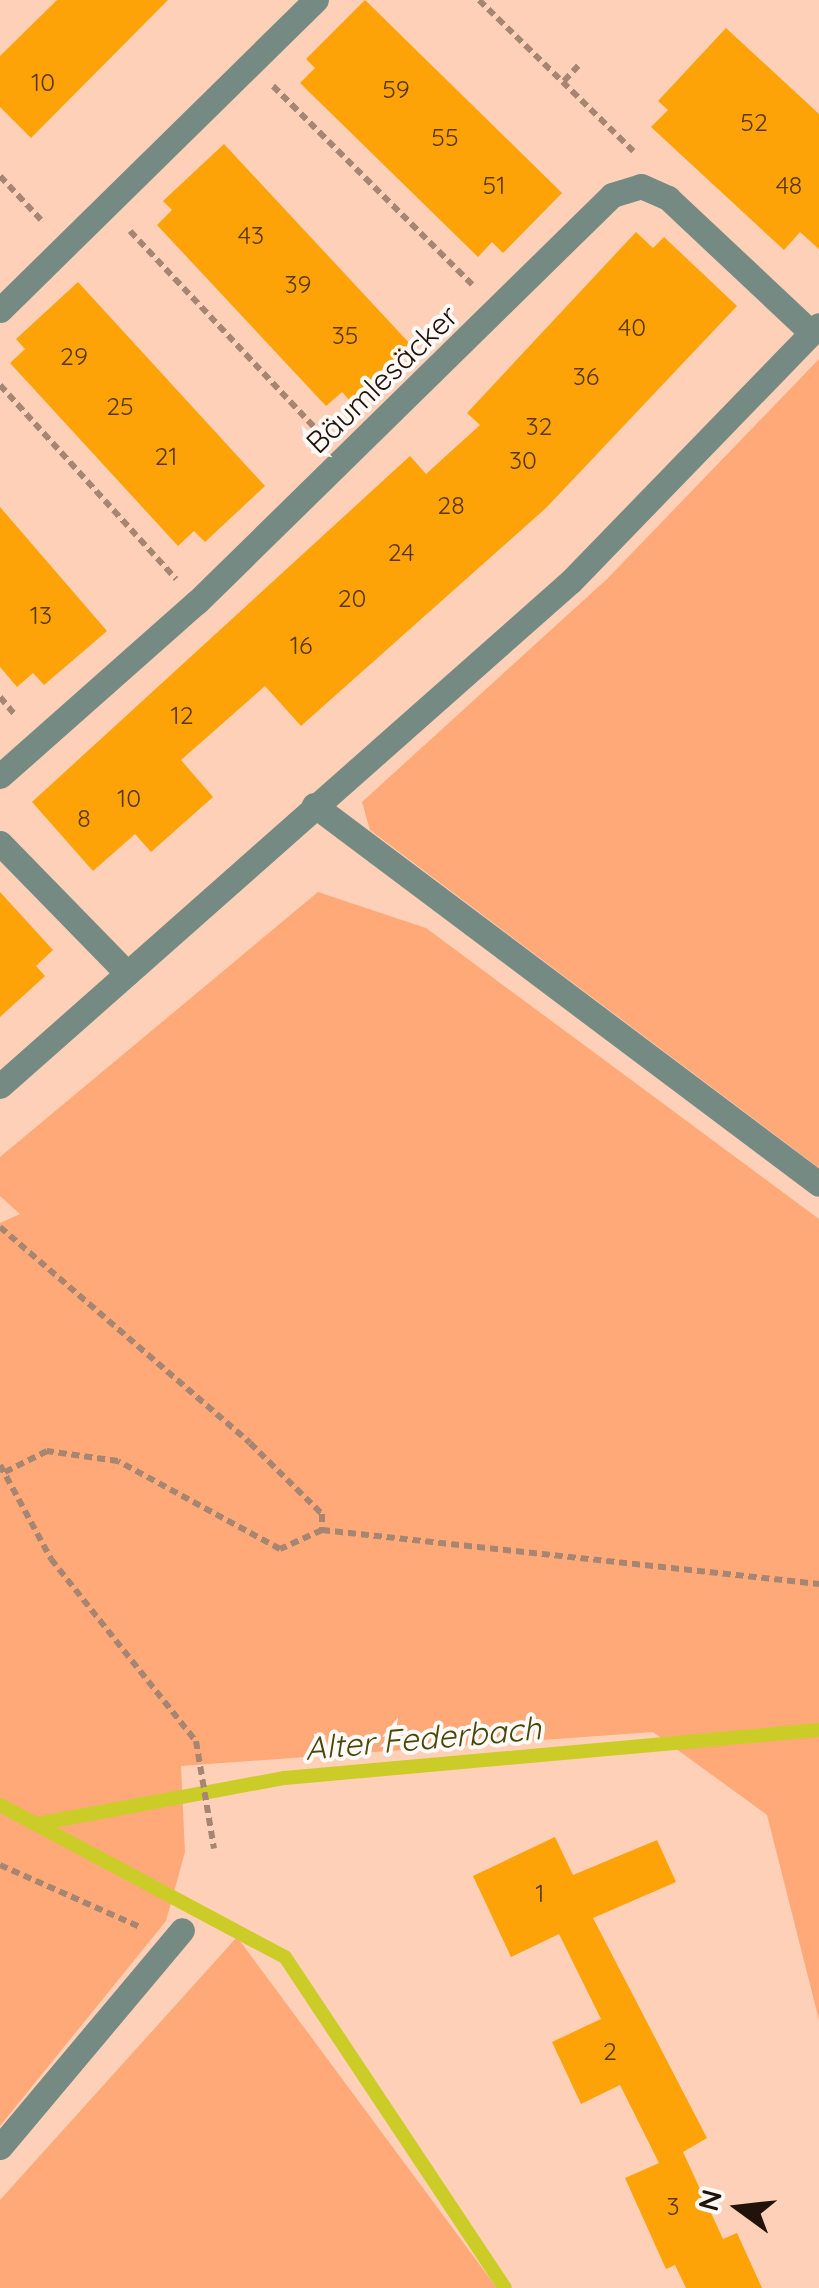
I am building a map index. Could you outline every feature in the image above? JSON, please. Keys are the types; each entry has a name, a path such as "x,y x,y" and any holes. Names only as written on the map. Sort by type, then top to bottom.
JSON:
{"street":[{"path":"0,310 110,211 316,0"},
{"path":"0,1086 572,581 816,329 668,198 641,186"},
{"name":"Bäumlesäcker","path":"0,776 196,602 499,311 612,195 641,186"},
{"path":"314,805 819,1184"},
{"path":"0,843 127,973"},
{"path":"0,2147 179,1936"}],"path":[{"path":"478,0 633,150 641,186"},
{"path":"252,66 499,311"},
{"path":"564,81 578,66"},
{"path":"0,176 68,250"},
{"path":"110,211 345,459"},
{"path":"0,385 196,602"},
{"path":"0,1228 264,1455 322,1514 322,1530"},
{"path":"214,1849 210,1805 196,1741 52,1559 1,1470 48,1451 118,1461 280,1548 322,1530 819,1584"},
{"path":"0,1865 179,1936"}],"shaded area":[{"path":"819,359 819,1168 370,830 362,802 607,579"},
{"path":"318,892 426,928 819,1219 819,2020 767,1815 653,1732 181,1766 185,1852 166,1921 0,2126 0,1223 20,1214 0,1196 0,1157"},
{"path":"237,1937 497,2288 0,2288 0,2200"}],"building":[{"path":"57,0 168,0 31,138 0,107 0,56"},
{"path":"365,0 562,193 503,253 492,242 478,257 300,83 315,68 306,59"},
{"path":"726,28 819,114 819,249 800,232 784,250 651,127 668,110 658,101"},
{"path":"224,144 412,346 352,403 342,392 326,406 157,225 172,210 163,201"},
{"path":"636,232 653,248 664,237 737,306 546,508 301,726 265,686 181,760 213,797 151,852 135,834 93,871 32,802 410,456 426,474 480,425 467,413"},
{"path":"78,282 265,486 205,542 194,531 178,546 10,363 25,349 16,339"},
{"path":"0,507 107,631 44,685 33,673 17,687 0,667"},
{"path":"0,892 53,950 36,966 45,976 0,1017"},
{"path":"555,1837 573,1875 657,1840 676,1882 593,1918 707,2138 683,2152 723,2239 737,2233 762,2288 686,2288 675,2265 666,2269 625,2178 659,2163 620,2085 581,2104 552,2042 601,2019 559,1934 511,1957 473,1876"}],"waterway":[{"name":"Alter Federbach","path":"36,1824 285,1778 819,1730"},
{"name":"Alter Federbach","path":"0,1805 285,1957 505,2288"}]}
